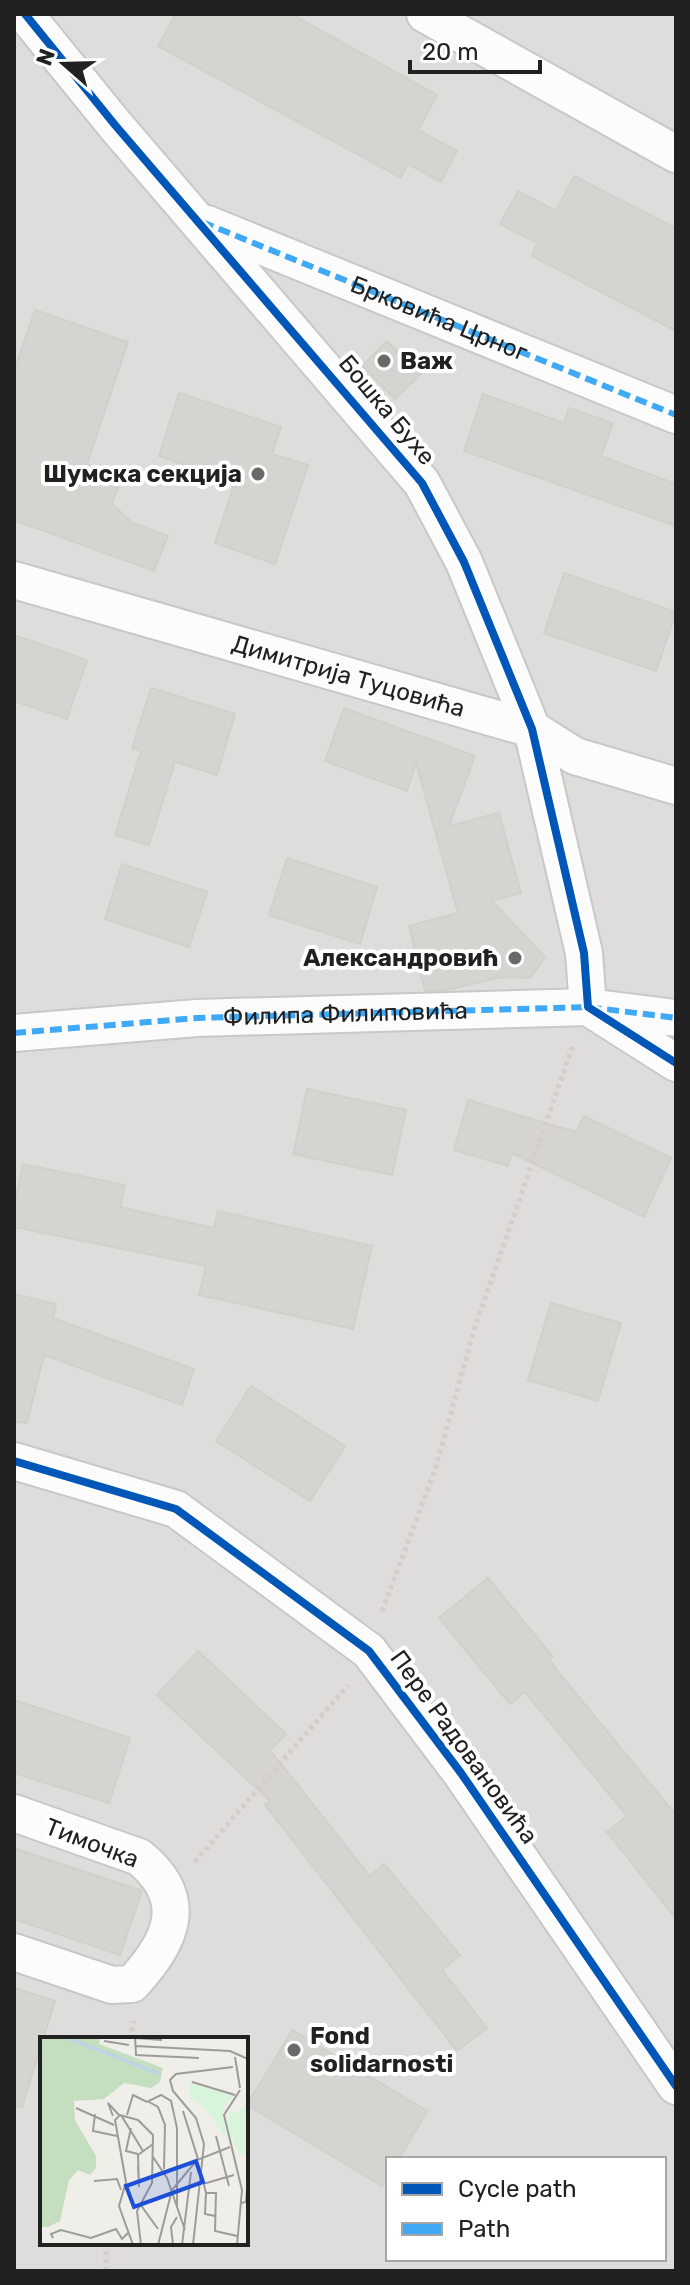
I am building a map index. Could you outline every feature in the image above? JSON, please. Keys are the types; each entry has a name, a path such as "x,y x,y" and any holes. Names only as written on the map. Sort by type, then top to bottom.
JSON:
{"street":[{"name":"Бошка Бухе","path":"25,14 115,125 201,221 422,483 464,562 532,729 584,953 588,1007"},
{"path":"425,14 676,154"},
{"name":"Брковића Црног","path":"201,221 676,415"},
{"name":"Димитрија Туцовића","path":"14,580 532,729 575,756 676,786"},
{"path":"588,1007 676,1063"},
{"name":"Филипа Филиповића","path":"14,1033 197,1018 588,1007 676,1018"},
{"name":"Пере Радовановића","path":"14,1461 176,1509 369,1651 461,1773 674,2082"},
{"name":"Тимочка","path":"14,1813 139,1857 155,1870 167,1887 171,1909"},
{"path":"14,1952 112,1985 132,1984 167,1940 171,1909"}],"path":[{"path":"171,1909 197,1858 335,1702 369,1651 435,1470 474,1330 588,1007"},
{"path":"106,2245 106,2271"}],"shaded area":[{"path":"14,14 676,14 676,2271 14,2271"}],"building":[{"path":"176,14 291,14 437,95 418,130 457,151 441,182 408,164 401,178 158,46"},
{"path":"574,176 676,228 676,331 532,256 537,243 500,224 518,191 556,211"},
{"path":"35,310 128,342 87,464 122,476 112,504 133,523 168,536 154,571 14,520 14,371"},
{"path":"387,341 421,374 395,399 362,366"},
{"name":"Шумска секција","path":"179,393 281,427 272,454 308,465 275,564 215,543 235,482 159,456"},
{"path":"483,394 564,423 569,408 613,423 601,456 676,484 676,526 464,451"},
{"path":"564,573 676,612 656,671 544,633"},
{"path":"14,635 87,660 67,719 14,701"},
{"path":"151,688 235,714 217,775 175,762 149,845 115,835 141,751 132,748"},
{"path":"344,708 475,756 449,826 499,813 521,893 492,901 545,957 530,978 502,977 447,990 425,991 409,926 458,913 416,763 407,791 325,761"},
{"path":"287,858 377,887 360,944 269,915"},
{"path":"122,864 207,892 189,947 105,919"},
{"path":"307,1089 406,1110 392,1175 293,1154"},
{"path":"468,1100 576,1132 584,1116 671,1158 644,1217 512,1153 508,1166 454,1150"},
{"path":"23,1164 125,1185 120,1207 214,1228 218,1211 372,1246 353,1329 199,1295 206,1266 14,1227 14,1206"},
{"path":"14,1294 56,1304 53,1318 194,1369 182,1405 44,1355 27,1423 14,1422"},
{"path":"551,1303 621,1323 598,1401 528,1380"},
{"path":"251,1386 345,1446 310,1501 216,1441"},
{"path":"488,1578 553,1657 548,1656 555,1668 676,1815 676,1919 607,1832 627,1816 525,1692 510,1704 439,1618"},
{"path":"198,1651 286,1734 270,1750 370,1876 384,1864 460,1955 442,1970 487,2028 457,2051 265,1805 270,1801 157,1695"},
{"path":"14,1700 130,1738 109,1803 14,1773"},
{"path":"14,1848 142,1891 120,1955 14,1919"},
{"path":"14,1988 55,2001 44,2037 40,2037 40,2049 22,2107 14,2105"},
{"path":"292,2030 427,2111 400,2157 386,2157 386,2180 382,2186 248,2103"}],"marked path":[{"path":"202,222 676,415"},
{"path":"14,1033 197,1018 588,1007 676,1018"}],"cycle path":[{"path":"25,14 115,125 422,483 464,562 532,729 584,953 588,1007 676,1063"},
{"path":"14,1461 176,1509 369,1651 461,1773 676,2086"}],"place":[{"name":"Важ","path":"384,361"},
{"name":"Шумска секција","path":"258,474"},
{"name":"Александровић","path":"515,958"},
{"name":"Fond solidarnosti","path":"294,2050"}]}
